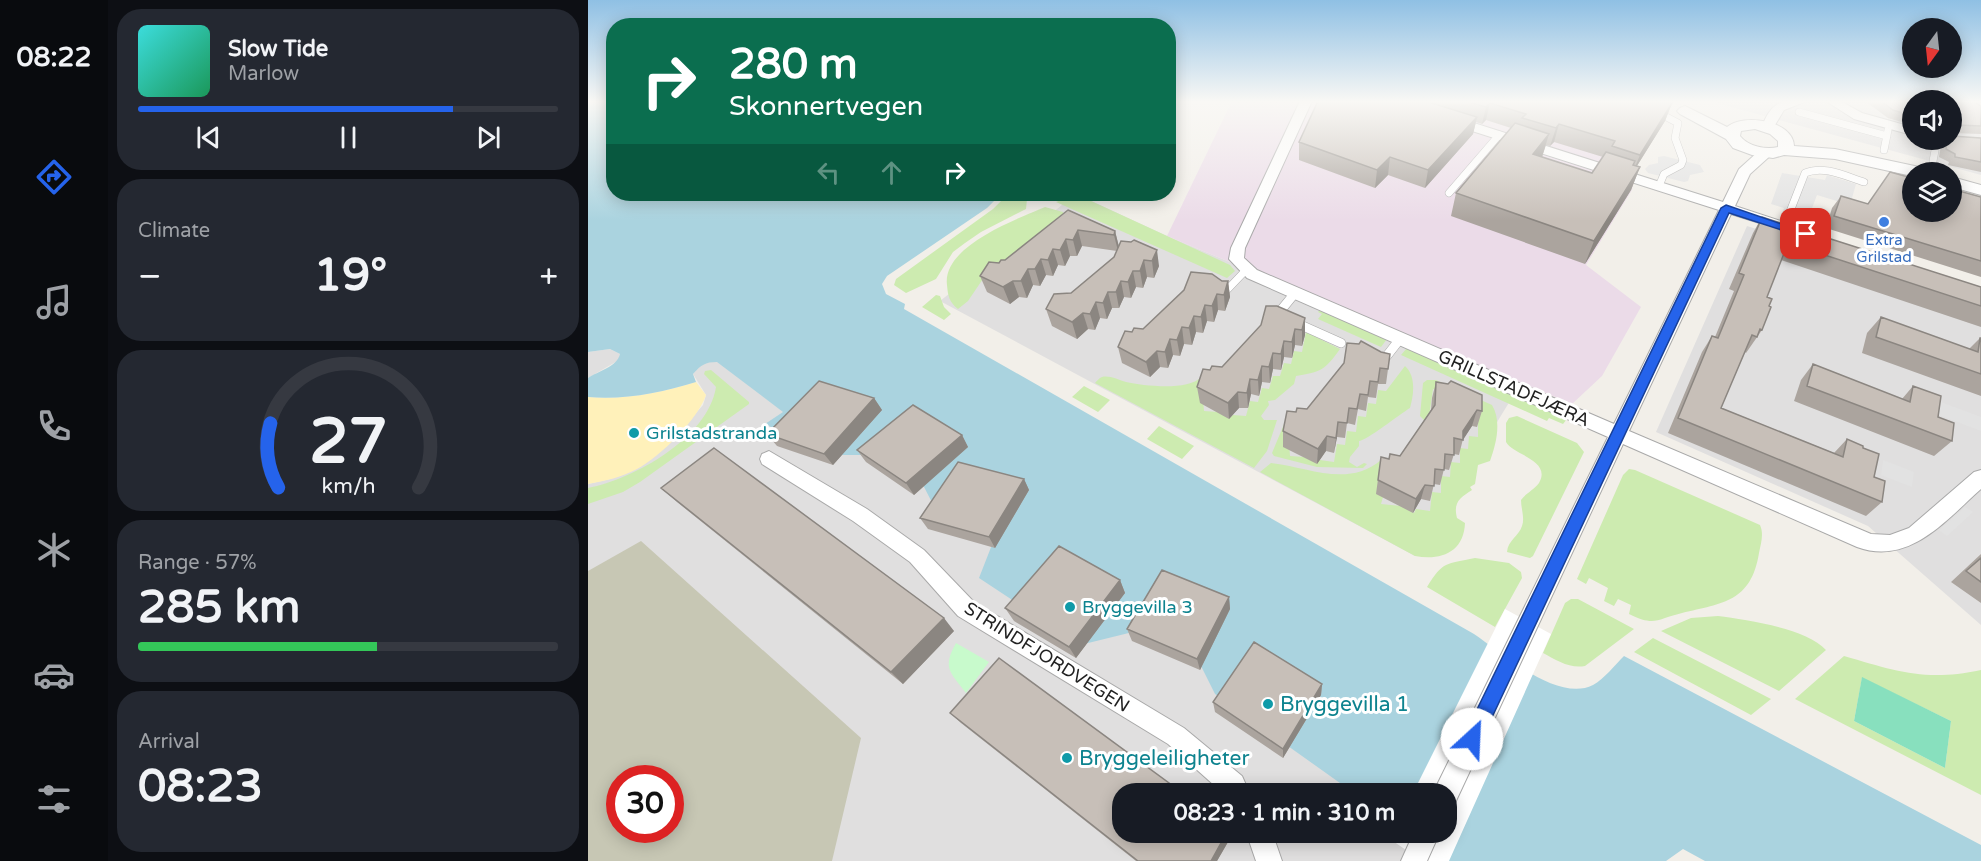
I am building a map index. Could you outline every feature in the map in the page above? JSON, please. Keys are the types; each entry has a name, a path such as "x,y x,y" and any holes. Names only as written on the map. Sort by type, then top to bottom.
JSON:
{"street":[{"path":"1246,270 1236,260 1238,248 1287,141"},
{"path":"1518,141 1790,229"},
{"path":"1737,141 1744,172"},
{"path":"1745,141 1765,153"},
{"path":"1781,141 1785,145"},
{"path":"1451,783 1744,172 1765,153 1785,145 1902,169"},
{"path":"1962,185 1981,190"},
{"name":"GRILLSTADFJÆRA","path":"1246,270 1864,541 1893,545 1916,534 1980,481"},
{"name":"STRINDFJORDVEGEN","path":"769,459 860,515 917,556 966,609 1176,736 1231,783"},
{"path":"1263,843 1269,861"},
{"path":"1415,859 1423,843"}],"lane":[{"path":"1449,193 1494,141"},
{"path":"1659,186 1664,174 1681,165 1683,160 1676,141"},
{"path":"1884,150 1886,141"},
{"path":"1933,161 1935,150"},
{"path":"1790,229 1805,173 1810,170 1820,170 1864,182"},
{"path":"1226,292 1246,270"},
{"path":"1295,293 1277,315 1341,343"},
{"path":"1382,362 1400,339"}],"shaded area":[{"path":"1213,141 1644,141 1635,167 1632,190 1586,265 1641,307 1602,376 1572,404 1167,236"},
{"path":"1857,141 1902,141 1902,150 1962,150 1962,141 1981,141 1981,175 1962,170 1962,162 1933,162"},
{"path":"1664,156 1700,165 1704,172 1690,175 1688,181 1684,182 1648,173 1645,169 1649,165 1658,163 1658,157"},
{"path":"1782,173 1825,180 1827,175 1856,184 1850,205 1817,195 1806,224 1781,216 1784,208 1771,204"},
{"path":"1067,201 1091,201 1167,236 1521,383 1415,556 940,301"},
{"path":"1747,226 1981,301 1981,625 1868,526 1656,432"},
{"path":"786,334 1365,783 1112,783 1112,843 1421,843 1446,861 588,861 588,484 610,479 669,444 703,405 706,395 693,374 699,366 707,362 717,362"},
{"path":"610,349 620,354 619,360 588,378 588,352"},
{"path":"1938,401 1981,417 1981,431 1936,414"},
{"path":"1883,460 1914,472 1912,487 1881,475"},
{"path":"1965,507 1973,512 1947,536 1939,530"},
{"path":"641,541 861,738 832,861 588,861 588,571"}],"green space":[{"path":"1001,201 1027,201 1026,209 981,232 953,252 936,279 906,293 894,285 896,279"},
{"path":"1091,201 1230,265 1235,271 1227,278 1056,202"},
{"path":"1045,207 1063,212 1066,217 1065,222 989,270 968,301 958,309 949,298 947,285 949,271 956,258 968,246 984,236"},
{"path":"936,295 940,296 944,307 951,314 944,320 922,307"},
{"path":"1320,310 1387,339 1381,347 1318,319 1322,314 1318,312"},
{"path":"1306,332 1340,349 1322,369 1296,376 1294,384 1275,400 1268,401 1269,405 1261,416 1264,420 1277,420 1267,451 1254,468 1095,383 1101,377 1108,377 1144,385 1177,386 1201,377 1204,411 1218,412 1229,418 1233,415 1246,416 1250,401 1258,402 1262,388 1269,389 1273,376 1280,376 1284,363 1291,364 1294,351 1302,352"},
{"path":"1407,348 1567,419 1563,424 1549,418 1547,421 1401,355"},
{"path":"1405,366 1412,380 1410,408 1359,441 1359,446 1350,457 1349,462 1357,467 1364,463 1367,464 1363,468 1317,467 1274,456 1272,453 1287,417 1290,456 1304,457 1317,463 1320,460 1334,462 1337,444 1345,445 1347,431 1356,432 1358,416 1366,417 1368,403 1376,404 1378,390 1386,391"},
{"path":"711,370 749,404 640,482 623,492 588,504 588,488 626,476 647,466 684,439 699,423 710,406 716,387 704,374 705,371"},
{"path":"1427,380 1436,380 1492,405 1497,419 1496,440 1490,461 1478,465 1475,484 1470,487 1472,490 1457,504 1457,518 1465,523 1464,533 1456,548 1449,552 1434,557 1415,556 1260,472 1271,463 1327,474 1355,473 1381,460 1383,497 1381,504 1401,506 1414,513 1416,509 1430,511 1432,492 1441,493 1441,476 1450,477 1451,462 1460,463 1460,448 1468,449 1469,436 1478,437 1478,410 1433,389 1428,424 1420,416 1423,383"},
{"path":"1084,386 1110,400 1098,412 1072,397"},
{"path":"1517,416 1577,443 1584,452 1530,558 1507,552 1509,544 1519,533 1523,523 1521,500 1539,483 1542,475 1536,463 1510,447 1506,442 1506,423 1509,418"},
{"path":"1159,426 1194,446 1182,459 1147,439"},
{"path":"1629,469 1760,525 1762,539 1755,569 1742,591 1722,603 1651,621 1629,614 1631,605 1618,599 1614,606 1604,601 1608,588 1589,578 1586,584 1577,579 1623,475"},
{"path":"1475,558 1509,563 1521,572 1522,578 1495,627 1427,587 1437,572 1446,565"},
{"path":"1571,599 1578,599 1634,629 1585,666 1579,667 1558,661 1543,653 1565,603"},
{"path":"1718,616 1791,631 1817,642 1826,650 1779,691 1661,631 1691,618"},
{"path":"1653,638 1771,699 1751,715 1634,652"},
{"path":"956,643 989,662 966,693 950,670 949,658"},
{"path":"1844,656 1895,670 1927,675 1981,670 1981,795 1795,699","holes":["1862,678 1951,721 1945,768 1854,721"]},
{"path":"1862,677 1951,721 1945,768 1854,721"}],"sand":[{"name":"Grilstadstranda","path":"696,382 706,395 702,405 687,426 667,447 631,472 588,484 588,397 643,395"}],"water":[{"path":"588,141 606,141 606,201 994,201 887,276 882,284 886,294 905,304 904,309 1474,634 1547,682 1579,689 1593,685 1624,656 1981,845 1981,861 1705,861 1683,849 1666,861 1446,861 1446,843 1457,843 1457,783 1340,783 1215,694 1196,656 1141,630 1080,645 979,578 995,537 939,516 922,483 877,455 838,455 800,442 765,424 783,412 717,362 701,366 693,374 696,382 683,386 629,396 588,397 588,378 615,362 620,354 610,349 588,352"}],"pier":[{"path":"1505,609 1551,634 1449,861 1422,861 1396,843 1457,843 1457,783 1418,783"}],"building":[{"path":"1455,141 1428,170 1390,157 1377,170 1299,142"},
{"path":"1500,141 1543,141 1533,154 1592,173 1606,152 1635,161 1633,165 1640,167 1594,241 1456,193"},
{"path":"1615,141 1649,141 1640,155 1612,146"},
{"path":"1962,141 1981,141 1981,162 1955,157 1955,154 1948,150 1962,150"},
{"path":"1890,172 1902,175 1902,222 1962,222 1962,192 1981,197 1981,261 1834,216 1841,196 1868,204"},
{"path":"1068,210 1115,231 1114,235 1078,230 1073,240 1066,239 1060,250 1053,249 1048,260 1041,259 1035,269 1028,269 1021,281 1013,281 1003,287 980,276 989,262 999,263 1005,260"},
{"path":"1762,217 1981,287 1981,306 1788,243 1767,297 1772,299 1769,306 1771,307 1762,330 1760,329 1757,337 1752,335 1721,408 1843,457 1847,439 1879,454 1874,477 1885,481 1882,502 1678,418 1712,336 1718,338 1744,275 1739,273"},
{"path":"1134,240 1157,250 1152,261 1144,260 1140,271 1133,271 1128,282 1121,281 1116,292 1108,292 1103,303 1096,302 1090,314 1083,313 1072,322 1046,309 1054,294 1071,293 1114,257 1121,241"},
{"path":"1191,272 1212,274 1222,281 1228,281 1224,295 1217,294 1212,306 1205,305 1201,317 1194,316 1189,328 1182,327 1177,340 1170,339 1165,352 1157,351 1146,362 1118,347 1125,331 1132,332 1134,328 1143,329 1184,290"},
{"path":"1266,306 1277,306 1305,318 1302,330 1295,329 1292,342 1284,341 1281,354 1273,353 1269,367 1262,366 1258,380 1250,379 1247,393 1238,392 1228,403 1197,387 1203,369 1210,370 1212,366 1222,367 1261,325"},
{"path":"1881,317 1978,352 1981,338 1981,374 1876,337"},
{"path":"1361,341 1381,352 1390,354 1388,369 1380,368 1378,382 1370,381 1368,395 1360,394 1357,409 1349,408 1347,423 1338,422 1336,438 1327,436 1318,449 1283,431 1287,411 1296,412 1297,408 1307,409 1344,363 1347,343 1359,344"},
{"path":"1813,364 1910,402 1913,386 1941,396 1938,417 1954,423 1952,441 1807,386"},
{"path":"819,381 874,398 824,454 767,434"},
{"path":"1451,381 1482,395 1482,411 1477,410 1463,431 1463,440 1454,438 1454,455 1445,454 1444,470 1435,469 1434,486 1425,485 1416,499 1378,480 1381,457 1389,459 1390,454 1400,456 1435,405 1436,382 1448,384"},
{"path":"913,405 962,435 906,483 857,450"},
{"path":"714,448 944,618 891,672 661,488"},
{"path":"958,462 1024,479 989,537 920,518"},
{"name":"Bryggevilla 3","path":"1059,546 1120,580 1069,647 1005,608"},
{"path":"1981,558 1981,582 1966,571"},
{"path":"1162,570 1229,597 1197,659 1127,629"},
{"name":"Bryggevilla 1","path":"1254,642 1322,684 1283,749 1213,702"},
{"name":"Bryggeleiligheter","path":"999,658 1169,783 1112,783 1112,841 950,713"},
{"name":"Bryggeleiligheter","path":"1115,843 1221,843 1211,861 1138,861"}],"place":[{"name":"Extra Grilstad","path":"1884,222"},
{"name":"Grilstadstranda","path":"634,433"},
{"name":"Bryggevilla 3","path":"1070,607"},
{"name":"Bryggevilla 1","path":"1268,704"},
{"name":"Bryggeleiligheter","path":"1067,758"}],"route":[{"path":"1472,739 1726,208 1806,234"}]}
